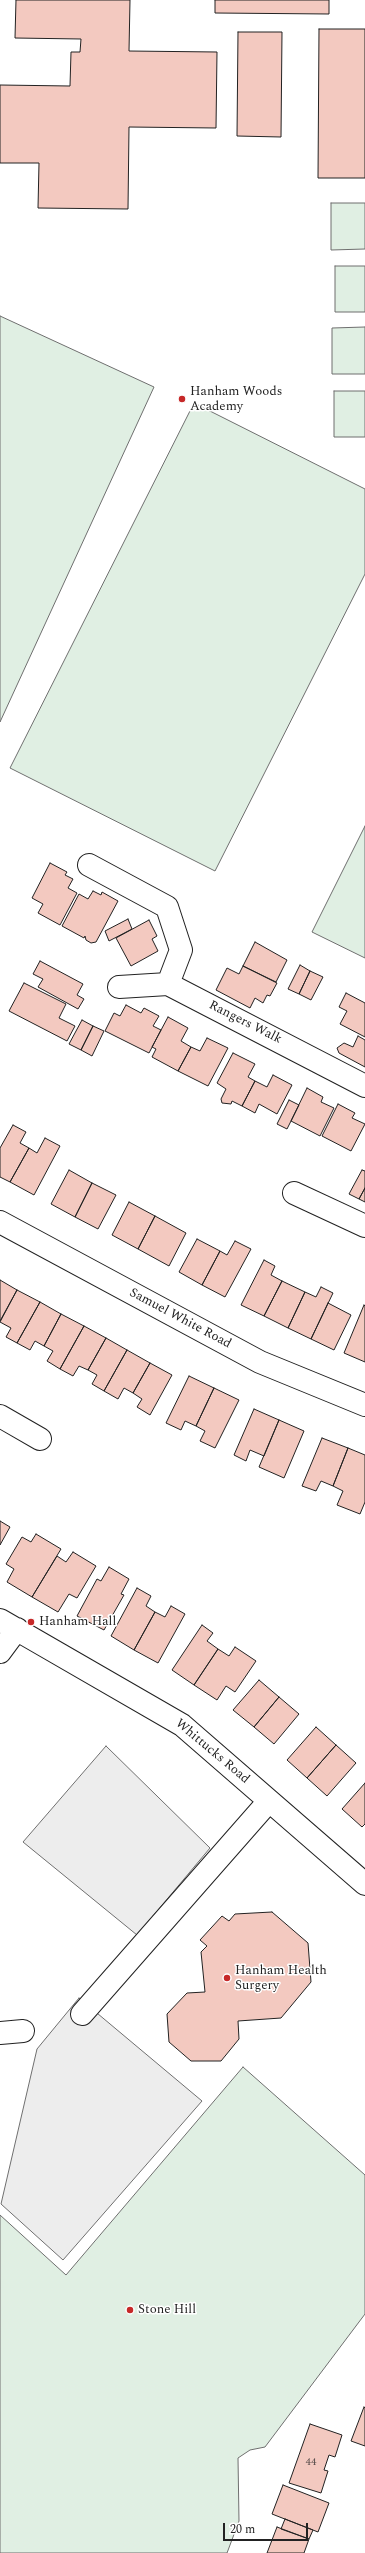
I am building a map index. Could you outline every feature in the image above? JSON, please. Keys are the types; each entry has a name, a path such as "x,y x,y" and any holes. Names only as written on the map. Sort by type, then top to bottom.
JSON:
{"street":[{"path":"89,865 167,907 181,950 168,984 120,987"},
{"name":"Rangers Walk","path":"168,984 365,1086"},
{"path":"294,1193 365,1226"},
{"name":"Samuel White Road","path":"0,1222 260,1362 365,1405"},
{"path":"0,1416 40,1439"},
{"path":"0,1652 9,1624"},
{"name":"Whittucks Road","path":"9,1624 182,1725 365,1884"},
{"path":"82,2014 269,1801"},
{"path":"0,2033 23,2031"}],"green space":[{"path":"331,203 365,203 365,249 331,250"},
{"path":"335,266 365,266 365,312 335,312"},
{"path":"0,316 154,387 0,722"},
{"path":"365,327 365,374 332,374 332,328"},
{"path":"334,391 365,391 365,437 334,437"},
{"path":"194,403 365,489 365,574 215,871 10,768"},
{"path":"365,826 365,958 312,932"},
{"path":"243,2067 365,2175 365,2314 265,2447 250,2450 238,2458 239,2521 227,2553 0,2553 0,2215 66,2275"}],"shaded area":[{"path":"106,1746 210,1848 137,1935 23,1842"},
{"path":"79,1998 202,2101 63,2260 1,2204 37,2049"}],"building":[{"path":"16,0 130,0 129,51 217,52 216,128 129,127 128,209 38,208 39,163 0,163 0,85 70,86 71,52 80,52 81,39 15,38"},
{"path":"215,0 329,0 329,14 215,13"},
{"path":"319,29 365,29 365,178 318,178"},
{"path":"238,32 282,32 281,137 237,136"},
{"path":"50,863 67,872 65,875 73,879 68,888 77,893 60,925 38,913 43,904 32,898"},
{"path":"93,891 101,895 102,892 118,901 96,942 91,943 86,940 85,936 84,938 62,926 79,894 88,899"},
{"path":"128,919 132,929 109,941 105,931"},
{"path":"149,920 157,936 152,939 158,951 131,966 116,938"},
{"path":"255,942 287,960 276,982 243,966"},
{"path":"40,961 83,984 77,995 84,999 78,1009 38,987 43,979 33,974"},
{"path":"300,965 310,971 299,994 288,989"},
{"path":"243,966 277,983 270,996 267,995 263,1003 255,998 250,1008 216,990 227,968 239,974"},
{"path":"310,971 323,977 311,1000 299,994"},
{"path":"24,983 66,1004 59,1018 75,1026 67,1041 9,1011"},
{"path":"346,993 365,1003 365,1037 340,1024 347,1011 339,1007"},
{"path":"126,1005 141,1013 144,1008 159,1016 153,1026 161,1030 149,1053 105,1031 114,1013 120,1016"},
{"path":"168,1017 188,1028 181,1041 191,1047 178,1071 152,1057 156,1049 152,1047"},
{"path":"82,1020 93,1026 81,1050 69,1044"},
{"path":"93,1026 104,1031 92,1056 81,1050"},
{"path":"358,1036 365,1040 365,1067 339,1053 337,1048 344,1043 353,1047"},
{"path":"207,1038 228,1048 208,1086 178,1071 191,1047 200,1051"},
{"path":"233,1053 255,1064 248,1077 255,1081 242,1106 232,1101 231,1104 222,1103 221,1099 226,1089 217,1083"},
{"path":"273,1075 292,1085 277,1114 259,1104 255,1113 242,1106 255,1081 267,1087"},
{"path":"307,1088 323,1097 321,1102 334,1108 320,1136 291,1121"},
{"path":"289,1100 299,1105 287,1129 277,1124"},
{"path":"338,1104 355,1113 352,1118 365,1124 351,1151 322,1136"},
{"path":"13,1125 26,1132 20,1143 29,1148 10,1182 0,1177 0,1148"},
{"path":"45,1138 60,1146 34,1195 10,1182 29,1148 37,1153"},
{"path":"69,1170 92,1183 75,1217 51,1204"},
{"path":"362,1170 365,1171 365,1188 359,1199 349,1194"},
{"path":"92,1183 116,1195 98,1229 75,1217"},
{"path":"365,1188 365,1202 359,1199"},
{"path":"129,1202 155,1216 138,1249 112,1235"},
{"path":"155,1216 186,1233 169,1266 138,1249"},
{"path":"197,1239 220,1251 202,1285 179,1272"},
{"path":"235,1241 251,1249 225,1297 202,1285 220,1251 227,1255"},
{"path":"264,1260 275,1266 271,1275 282,1281 264,1316 241,1305"},
{"path":"0,1280 17,1290 0,1321"},
{"path":"282,1281 305,1292 288,1328 264,1316"},
{"path":"321,1287 333,1293 311,1339 288,1328 305,1292 316,1297"},
{"path":"17,1290 40,1302 17,1343 6,1337 11,1328 0,1322"},
{"path":"40,1302 61,1314 44,1346 35,1341 30,1350 17,1343"},
{"path":"328,1303 351,1315 334,1350 311,1339"},
{"path":"364,1305 365,1306 365,1362 344,1353"},
{"path":"61,1314 84,1326 60,1369 47,1361 53,1351 44,1346"},
{"path":"84,1326 106,1338 88,1370 79,1366 73,1376 60,1369"},
{"path":"106,1338 127,1350 104,1391 92,1384 97,1375 88,1370"},
{"path":"127,1350 150,1363 133,1393 124,1388 118,1399 104,1391"},
{"path":"150,1363 172,1375 150,1415 137,1407 142,1399 133,1393"},
{"path":"189,1376 214,1388 196,1426 185,1421 181,1430 166,1423"},
{"path":"214,1388 239,1400 215,1448 200,1441 205,1431 196,1426"},
{"path":"254,1409 279,1420 264,1456 250,1450 246,1461 234,1455"},
{"path":"279,1420 304,1431 284,1478 259,1467"},
{"path":"322,1438 348,1448 333,1486 321,1481 316,1491 302,1486"},
{"path":"348,1448 365,1455 365,1502 360,1514 337,1505 343,1491 333,1486"},
{"path":"0,1521 10,1527 0,1545"},
{"path":"36,1534 61,1549 32,1597 7,1582 14,1569 6,1564 22,1537 31,1542"},
{"path":"73,1552 96,1566 77,1598 69,1594 58,1612 32,1597 57,1556 66,1562"},
{"path":"109,1567 129,1579 121,1594 124,1595 104,1630 77,1616 97,1579 101,1581"},
{"path":"137,1588 151,1596 146,1606 155,1612 134,1650 111,1636"},
{"path":"171,1606 185,1614 158,1663 134,1650 155,1612 165,1617"},
{"path":"202,1625 213,1633 207,1641 218,1649 194,1685 172,1670"},
{"path":"235,1647 256,1661 235,1692 226,1686 217,1700 194,1685 218,1649 229,1656"},
{"path":"259,1680 279,1697 254,1727 233,1710"},
{"path":"279,1697 299,1714 274,1744 254,1727"},
{"path":"316,1727 336,1745 307,1778 287,1760"},
{"path":"336,1745 356,1763 327,1796 307,1778"},
{"path":"365,1783 365,1824 362,1827 342,1809"},
{"path":"272,1912 308,1943 311,1982 281,2018 238,2021 239,2039 221,2061 191,2061 169,2042 167,2014 187,1993 205,1992 201,1952 207,1946 200,1940 222,1916 229,1921 235,1914"},
{"path":"364,2407 365,2408 365,2446 351,2441"},
{"path":"310,2424 342,2435 335,2457 329,2455 324,2470 328,2471 321,2493 289,2483"},
{"path":"283,2485 329,2503 318,2532 272,2514"},
{"path":"285,2519 313,2530 309,2539 281,2529"},
{"path":"277,2527 309,2539 304,2553 267,2553"}],"place":[{"name":"Hanham Woods Academy","path":"182,399"},
{"name":"Hanham Hall","path":"31,1622"},
{"name":"Hanham Health Surgery","path":"227,1978"},
{"name":"Stone Hill","path":"130,2310"}]}
